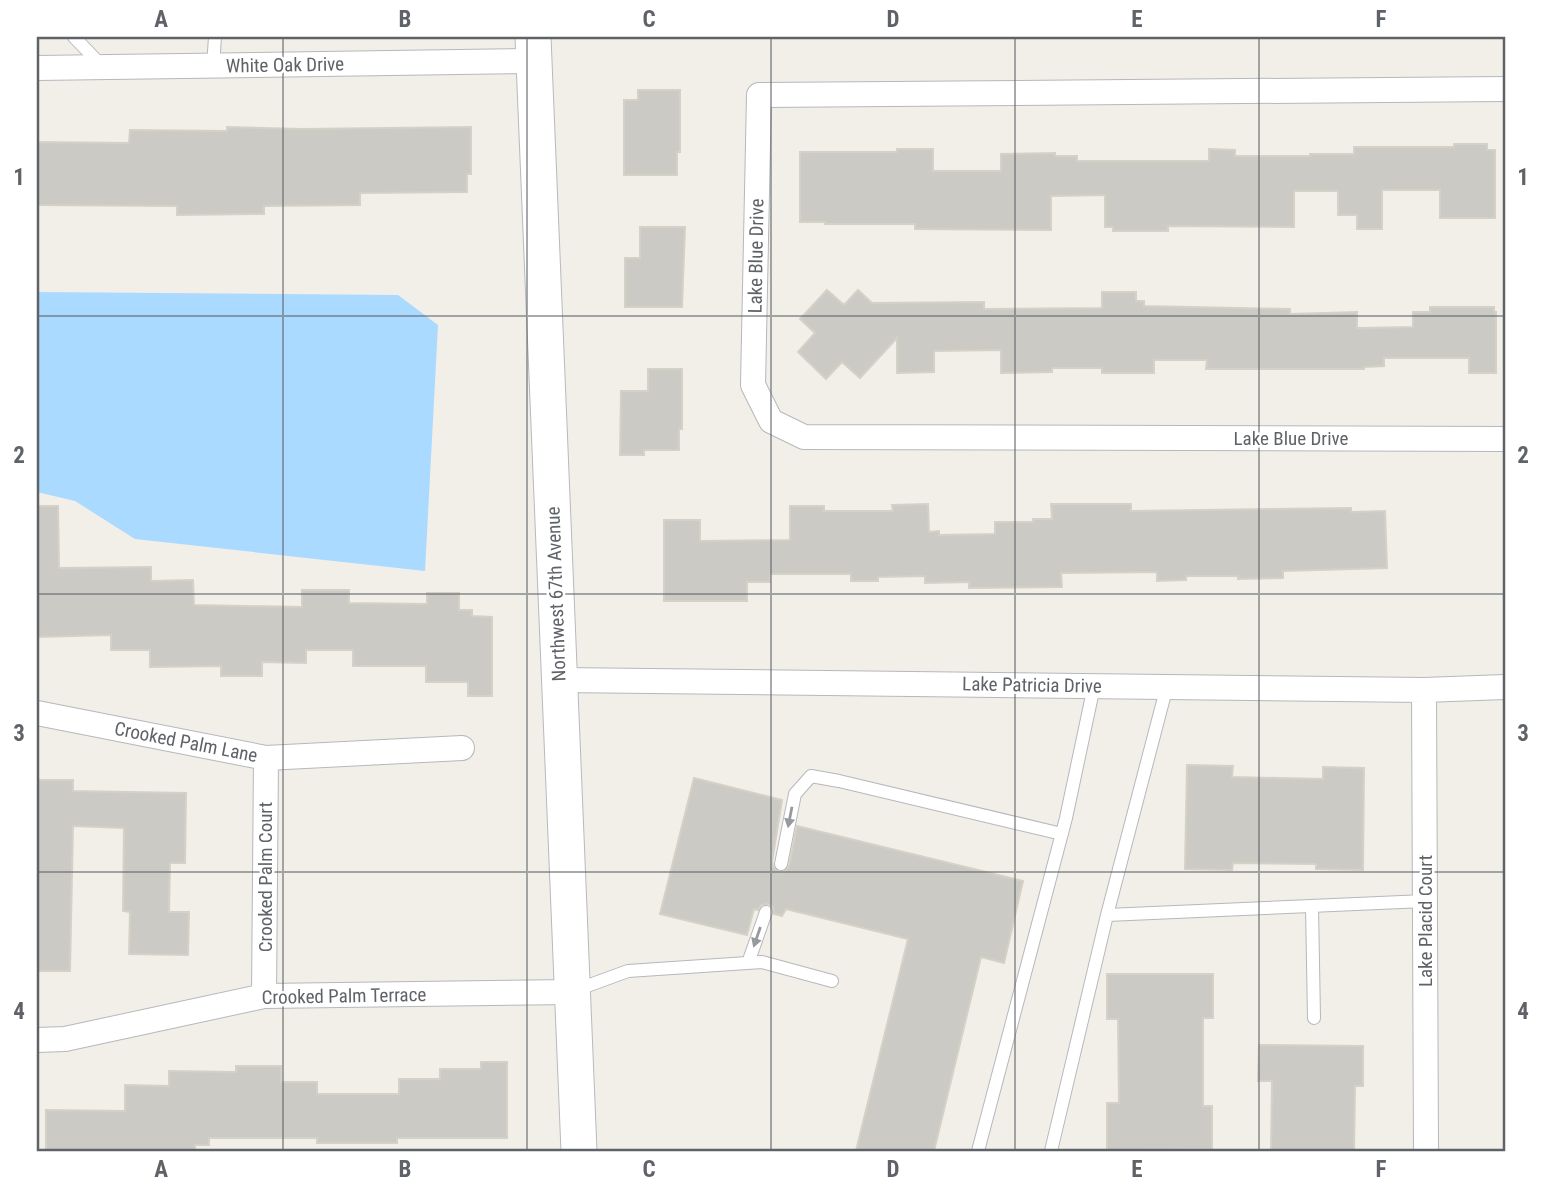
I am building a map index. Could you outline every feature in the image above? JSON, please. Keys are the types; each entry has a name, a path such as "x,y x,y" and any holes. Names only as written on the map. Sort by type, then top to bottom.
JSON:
{"main road":[{"name":"Northwest 67th Avenue","path":"533,49 579,1151"}],"street":[{"name":"White Oak Drive","path":"37,68 213,66 533,49"},
{"name":"Lake Blue Drive","path":"1505,89 759,95 753,385 771,421 804,437 1505,439"},
{"name":"Lake Patricia Drive","path":"559,680 1424,690 1505,687"},
{"name":"Lake Placid Court","path":"1424,690 1426,1151"},
{"name":"Crooked Palm Lane","path":"37,713 266,758 462,748"},
{"name":"Crooked Palm Court","path":"264,996 266,758"},
{"name":"Crooked Palm Terrace","path":"37,1040 65,1039 264,996 571,992"}],"lane":[{"path":"74,37 104,67"},
{"path":"213,66 215,37"},
{"path":"978,1151 1062,834 1094,686"},
{"path":"1051,1151 1107,915 1167,686"},
{"path":"781,863 795,794 811,776 1062,834"},
{"path":"1107,915 1425,901"},
{"path":"1312,906 1314,1018"},
{"path":"748,963 766,912"},
{"path":"571,992 628,971 762,962 832,981"}],"water":[{"path":"37,292 398,295 438,325 425,571 135,539 75,501 37,492"}],"building":[{"path":"638,90 680,90 680,152 677,152 677,175 624,175 624,100 638,100"},
{"path":"227,127 471,127 471,174 467,174 467,192 360,193 360,205 264,206 264,214 177,215 177,206 37,205 37,142 129,143 130,130 227,131"},
{"path":"1454,144 1487,144 1487,150 1495,150 1495,218 1440,218 1440,190 1382,190 1382,229 1357,229 1357,215 1338,215 1338,191 1294,191 1294,227 1168,226 1168,231 1113,231 1113,227 1105,227 1105,195 1051,196 1051,230 915,229 915,224 800,222 800,152 897,152 897,149 933,149 933,171 1001,171 1001,154 1055,153 1055,156 1077,156 1077,161 1209,161 1209,149 1235,150 1235,156 1310,156 1354,154 1354,147 1454,147"},
{"path":"640,227 685,227 682,307 625,307 625,258 640,258"},
{"path":"827,290 844,305 858,290 872,303 984,302 984,309 1102,308 1102,292 1136,292 1136,301 1144,301 1144,306 1290,309 1290,314 1357,312 1357,328 1413,327 1413,312 1430,312 1430,307 1494,307 1496,373 1469,373 1469,358 1384,358 1384,366 1364,369 1206,369 1207,360 1154,360 1154,373 1102,373 1102,368 1052,368 1052,372 1001,373 1001,350 934,351 934,372 897,373 897,338 860,378 842,362 826,379 798,352 815,333 800,319"},
{"path":"648,369 682,369 682,429 679,429 679,450 644,450 644,455 620,455 621,391 648,391"},
{"path":"928,504 929,532 939,531 939,535 995,534 995,522 1052,519 1051,504 1131,504 1131,511 1351,508 1351,512 1385,511 1387,568 1283,571 1283,578 1186,576 1186,580 1157,581 1157,572 1061,573 1062,587 969,588 969,582 925,583 925,576 878,577 878,581 851,581 851,574 770,574 770,582 747,582 747,601 664,601 664,520 700,520 700,541 790,540 790,506 824,506 824,511 893,511 892,505"},
{"path":"37,506 58,506 59,568 151,567 151,581 193,580 194,605 302,607 302,590 349,590 349,603 427,604 427,593 459,593 459,610 472,610 472,616 492,617 492,696 468,696 468,682 426,682 426,666 353,666 353,650 306,650 306,663 262,662 262,676 221,676 221,666 150,667 150,650 111,650 111,635 37,637"},
{"path":"1187,765 1233,766 1232,777 1323,779 1323,767 1364,768 1363,870 1316,869 1316,864 1233,863 1232,870 1185,869"},
{"path":"694,778 782,800 772,862 779,872 784,872 789,866 797,826 1023,881 1004,963 981,957 934,1151 856,1151 908,939 786,909 782,916 774,914 773,907 768,904 761,905 758,910 754,909 747,935 660,914"},
{"path":"37,780 73,780 73,791 186,793 185,863 170,863 169,912 189,912 188,955 129,954 130,912 123,911 124,828 73,826 70,971 37,971"},
{"path":"1107,974 1213,974 1213,1018 1203,1018 1203,1106 1212,1106 1212,1149 1107,1150 1107,1103 1119,1103 1118,1019 1107,1019"},
{"path":"1259,1045 1363,1046 1363,1086 1355,1086 1354,1151 1271,1151 1272,1081 1258,1081"},
{"path":"481,1062 507,1062 507,1138 397,1138 397,1143 317,1143 317,1138 209,1138 209,1145 195,1145 195,1151 46,1151 46,1110 125,1111 125,1085 169,1086 169,1071 236,1072 236,1066 281,1066 281,1082 317,1082 317,1094 399,1094 399,1079 440,1079 440,1069 481,1069"}]}
